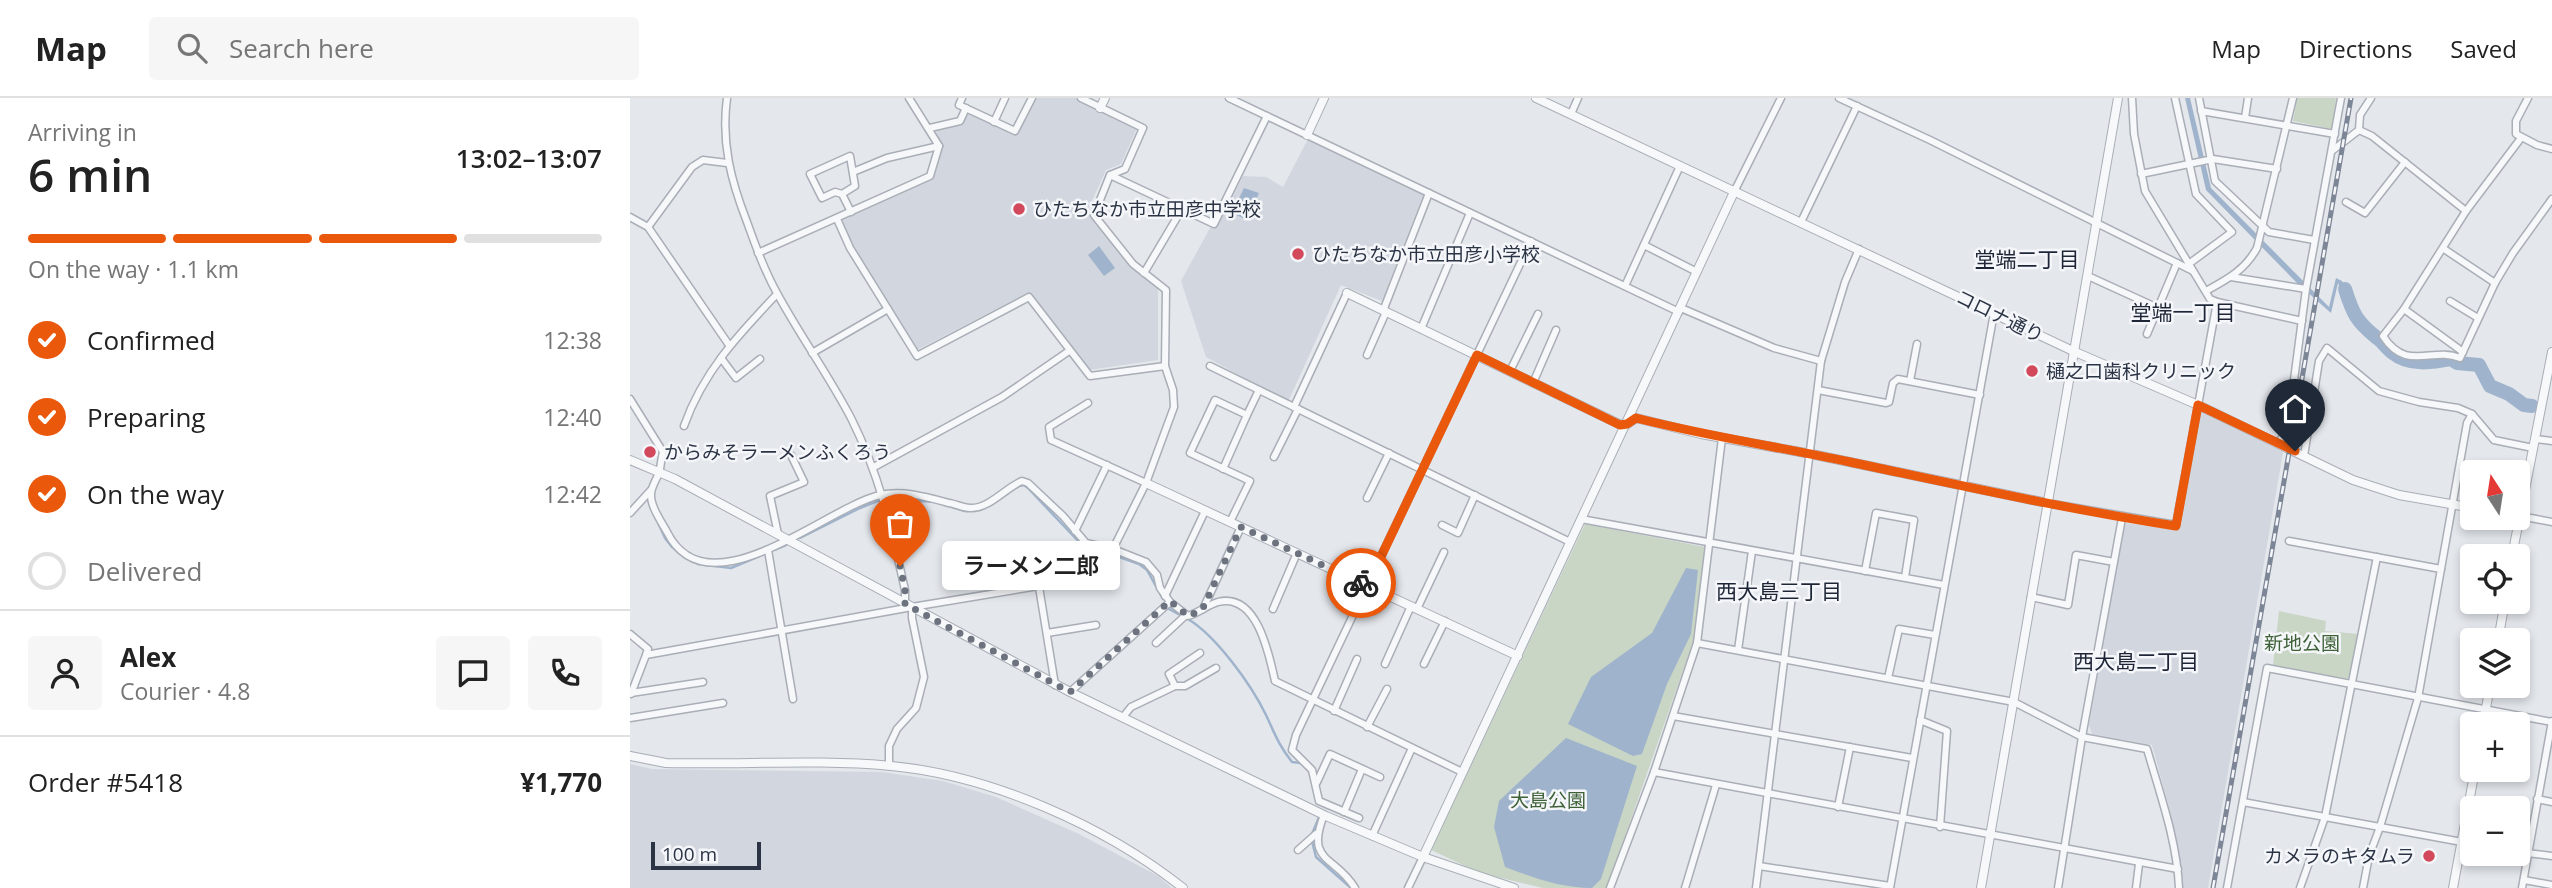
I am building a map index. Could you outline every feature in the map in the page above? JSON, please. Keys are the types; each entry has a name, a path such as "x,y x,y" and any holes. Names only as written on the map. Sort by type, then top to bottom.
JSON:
{"street":[{"path":"727,98 727,163 758,253 777,294 850,417 874,467 883,494 924,677 916,708 897,729 889,746 889,766"},
{"path":"758,253 930,176 939,146 909,98"},
{"path":"962,98 959,105 1015,131 1032,98"},
{"path":"994,122 1005,98"},
{"path":"1080,98 1143,128 1125,169 1111,175 1094,215 1133,264 1166,290 1166,366 1173,390 1174,407 1146,483 1113,549"},
{"path":"1100,108 1105,98"},
{"path":"1229,98 1625,286 1774,348 1821,361"},
{"path":"1307,135 1324,98"},
{"name":"コロナ通り","path":"1536,98 1549,101 1571,114 2073,351 2198,405 2375,488 2460,506"},
{"path":"1571,114 1578,98"},
{"path":"1408,888 1780,98"},
{"path":"1839,98 2194,271"},
{"path":"1981,888 2118,98"},
{"path":"2132,98 2134,134 2145,191 2210,299 2302,321"},
{"path":"2175,98 2196,194 2232,232 2190,263"},
{"path":"2199,98 2213,159 2215,181 2269,232 2314,240"},
{"path":"2245,118 2248,98"},
{"path":"2206,291 2231,277 2249,262 2257,248 2293,98"},
{"path":"2278,444 2283,436 2292,396 2314,240 2341,98"},
{"path":"2360,130 2360,115 2371,98"},
{"path":"2528,98 2520,110 2516,134 2552,149"},
{"path":"1801,222 1857,106"},
{"path":"930,128 960,121 966,108"},
{"path":"2201,111 2335,134"},
{"path":"1111,175 1214,224 1267,116"},
{"path":"2333,150 2360,130"},
{"path":"2360,130 2372,136 2466,211"},
{"path":"2521,138 2466,211 2444,249 2383,336 2399,352 2420,357 2453,355 2460,358 2495,283 2552,199"},
{"path":"853,172 887,158 939,146"},
{"path":"850,156 855,186 842,194 835,192 822,198 810,174 850,156"},
{"path":"2141,174 2213,159 2277,169"},
{"path":"648,227 692,167 703,160 727,163"},
{"path":"2346,202 2365,213 2405,162"},
{"path":"1625,286 1681,166"},
{"path":"1367,355 1429,193"},
{"path":"842,194 850,212"},
{"path":"1144,273 1182,209"},
{"path":"1421,329 1470,213"},
{"path":"630,217 648,227 729,345"},
{"path":"837,219 850,248 917,356 1029,298 1090,376 1166,366"},
{"path":"1359,818 1319,801 1317,782 1309,765 1292,750 1312,700 1531,241"},
{"path":"1644,245 1698,272"},
{"path":"1756,888 1821,361 1845,282 1859,249"},
{"path":"2444,249 2495,283"},
{"path":"2147,334 2177,263"},
{"path":"2088,276 2158,307"},
{"path":"2231,277 2306,289"},
{"path":"1274,457 1347,293 1620,425 1636,418 1722,438 2122,518 2176,526 2217,302"},
{"path":"684,426 691,406 729,345 777,294"},
{"path":"2450,301 2478,318"},
{"path":"812,353 888,309"},
{"path":"2404,309 2463,352"},
{"path":"1759,866 1890,887 1994,313"},
{"path":"1510,371 1538,314"},
{"path":"1533,383 1556,330"},
{"path":"1910,381 1917,344"},
{"path":"2304,456 2319,361 2327,348 2379,391 2419,402 2458,408 2472,414 2494,440 2514,446 2552,441"},
{"path":"874,467 1002,397 1069,352"},
{"path":"2530,462 2548,398 2552,352"},
{"path":"721,358 736,378 760,359"},
{"path":"1210,366 1570,542"},
{"path":"1818,390 1886,403 1889,402 1895,380 1980,395"},
{"path":"1223,468 1259,390"},
{"path":"630,399 663,452 659,473 651,490 630,513"},
{"path":"1230,522 1250,481 1189,453 1215,400 1247,415"},
{"path":"1088,402 1049,427 1051,440 1518,656"},
{"path":"2363,888 2369,856 2418,698 2467,423 2472,414"},
{"path":"1610,888 1654,772 1697,643 1722,438"},
{"path":"1367,498 1389,453"},
{"path":"778,534 770,496 803,482 791,455"},
{"path":"630,460 675,479 1055,685 1324,815 1423,857 1514,888"},
{"path":"1075,531 1107,465"},
{"path":"651,490 652,503 677,550 693,559 709,563 735,561 768,550 839,511 883,494 911,494 970,508 989,502 1022,481 1028,483 1063,516 1086,543 1113,549 1146,562 1157,575 1160,588 1168,599 1186,615"},
{"path":"1442,525 1458,533 1475,495"},
{"path":"1070,692 1168,599 1205,511"},
{"path":"1865,571 1876,513 1914,520 1905,578"},
{"path":"2058,888 2122,518"},
{"path":"2530,518 2552,522"},
{"path":"1581,519 1944,585"},
{"path":"1202,610 1241,527"},
{"path":"2289,541 2441,569"},
{"path":"768,550 793,699"},
{"path":"1738,650 1752,551"},
{"path":"1385,664 1444,552"},
{"path":"1273,609 1297,553"},
{"path":"2032,597 2068,605 2076,555 2114,562"},
{"path":"2300,888 2325,817 2377,557"},
{"path":"646,655 908,605 1098,576"},
{"path":"1039,587 1055,685"},
{"path":"1156,643 1186,615 1219,602 1237,603 1247,608 1268,647 1275,681 1462,772"},
{"path":"1423,664 1445,621"},
{"path":"1047,633 1097,625"},
{"path":"1888,678 1899,629 1935,635"},
{"path":"630,634 648,649 631,695"},
{"path":"1697,643 2014,702 2082,737 2147,749 2168,822 2178,869 2179,888"},
{"path":"1175,686 1169,674 1200,653"},
{"path":"1334,711 1357,659"},
{"path":"1123,717 1131,707 1175,686 1185,686 1216,668"},
{"path":"2227,888 2267,668 2552,722 2550,749 2530,841"},
{"path":"631,695 703,682"},
{"path":"1367,727 1387,689"},
{"path":"2486,711 2488,698"},
{"path":"630,718 723,702"},
{"path":"1673,716 1912,758"},
{"path":"1920,720 1947,731 1940,827"},
{"path":"1838,807 1850,747"},
{"path":"1372,836 1412,748"},
{"path":"1317,782 1330,754 1380,776"},
{"path":"630,756 666,763 889,766 965,778 1068,817 1135,855 1183,888"},
{"path":"1344,812 1362,769"},
{"path":"1654,772 2139,864 2178,869"},
{"path":"1685,888 1716,785"},
{"path":"2537,799 2552,802"},
{"path":"2243,802 2460,842"},
{"path":"1298,850 1316,834 1324,815"},
{"path":"1316,834 1319,850 1355,888"},
{"path":"2453,888 2460,848"},
{"path":"2530,853 2552,856"},
{"path":"2136,888 2139,864"},
{"path":"2522,888 2526,866"},
{"path":"2524,880 2552,885"}],"shaded area":[{"name":"ひたちなか市立田彦中学校","path":"1034,98 1075,98 1137,128 1121,164 1106,170 1087,212 1130,266 1158,289 1158,360 1089,370 1027,293 917,350 852,247 840,220 931,177 942,147 935,129 960,124 966,114 970,113 1016,135"},
{"name":"ひたちなか市立田彦小学校","path":"1308,139 1424,193 1382,301 1341,285 1288,402 1206,357 1181,281 1210,228 1220,222 1243,176 1266,177 1283,187"},
{"path":"2201,412 2283,452 2208,888 2182,888 2169,807 2152,745 2092,734 2089,725 2124,523 2177,530"},
{"path":"630,764 652,769 882,772 943,781 996,797 1079,834 1158,876 1172,888 630,888"}],"green space":[{"path":"2297,98 2336,98 2332,129 2293,121"},
{"name":"大島公園","path":"1585,524 1705,547 1694,639 1607,888 1543,888 1480,873 1431,850"},
{"name":"新地公園","path":"2279,611 2326,621 2325,631 2359,634 2349,677 2343,680 2273,666"}],"water":[{"path":"2185,98 2190,98 2211,188 2329,307 2336,278 2342,281 2352,306 2348,308 2338,283 2331,313 2296,282 2206,190"},
{"path":"1244,188 1259,193 1247,220 1232,213"},
{"path":"1099,246 1115,268 1104,276 1088,255"},
{"path":"1686,568 1698,570 1691,634 1667,684 1642,754 1633,756 1568,724 1591,677 1652,633"},
{"path":"1566,738 1637,766 1601,879 1592,888 1558,884 1505,867 1494,827 1499,801"}],"waterway":[{"path":"2345,289 2360,322 2399,357 2421,362 2451,359 2457,363 2479,365 2490,386 2509,394 2524,405 2532,406"},
{"path":"1018,486 1024,485 1028,488 1080,543 1139,564 1147,570 1163,599"},
{"path":"891,499 936,502"},
{"path":"800,538 880,500"},
{"path":"942,504 965,511 983,508"},
{"path":"651,507 672,547 698,564 731,568 762,555"},
{"path":"774,550 786,545"},
{"path":"1169,609 1182,616"},
{"path":"1188,619 1210,637 1232,662 1259,703 1287,756 1292,762 1301,763"},
{"path":"1312,834 1320,815"},
{"path":"1312,841 1316,857 1351,888"}],"railway":[{"path":"2213,888 2351,98"}],"way so far":[{"path":"900,566 905,604 1070,692 1170,601 1188,616 1202,610 1241,527 1361,583"}],"place":[{"name":"ひたちなか市立田彦中学校","path":"1019,209"},
{"name":"ひたちなか市立田彦小学校","path":"1298,254"},
{"name":"樋之口歯科クリニック","path":"2032,371"},
{"name":"からみそラーメンふくろう","path":"650,452"},
{"name":"ラーメン二郎","path":"900,566"},
{"name":"カメラのキタムラ","path":"2429,856"}],"district":[{"name":"堂端二丁目","path":"2027,260"},
{"name":"堂端一丁目","path":"2183,313"},
{"name":"西大島三丁目","path":"1779,592"},
{"name":"西大島二丁目","path":"2136,662"}],"route":[{"path":"1361,583 1367,586 1477,355 1620,425 1636,418 1701,434 2122,518 2176,526 2198,405 2295,451"}]}
